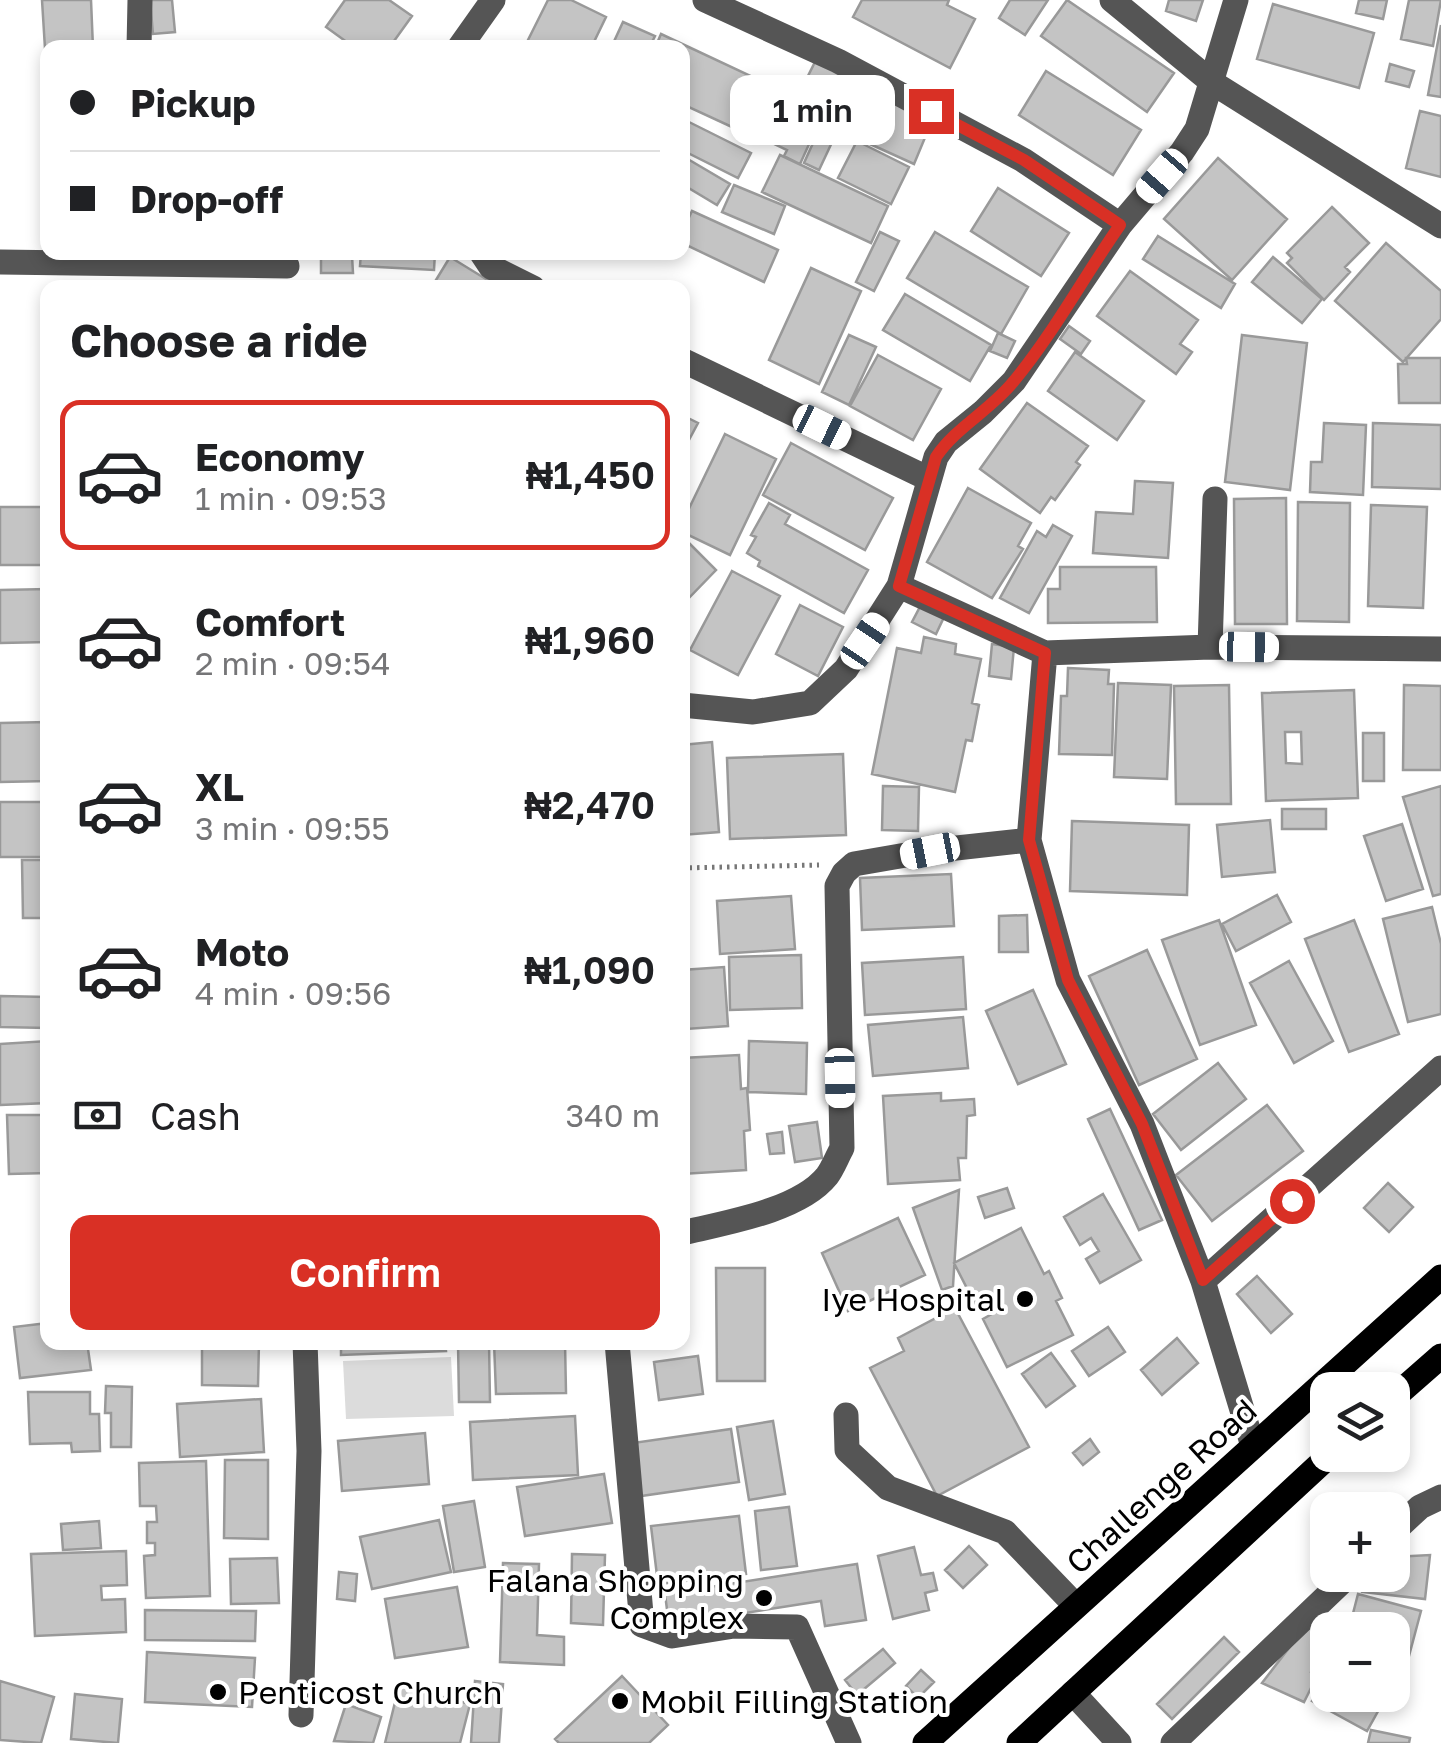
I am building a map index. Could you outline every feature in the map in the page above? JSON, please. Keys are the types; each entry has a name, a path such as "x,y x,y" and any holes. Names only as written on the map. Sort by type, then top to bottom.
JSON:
{"main road":[{"name":"Challenge Road","path":"926,1743 1441,1277"},
{"path":"1410,1383 1441,1356"},
{"path":"1024,1741 1312,1472"}],"street":[{"path":"139,40 140,0"},
{"path":"465,40 493,0"},
{"path":"705,0 838,61 1024,160 1120,225"},
{"path":"1112,0 1213,83 1441,226"},
{"path":"690,705 753,712 810,703 846,669 899,586 927,478 946,442 984,412 1014,381 1120,225 1197,129 1236,0"},
{"path":"0,262 68,260"},
{"path":"163,260 291,269"},
{"path":"486,260 490,267 517,280"},
{"path":"690,364 927,478"},
{"path":"1210,647 1214,498"},
{"path":"899,586 1045,653 1210,647 1441,648"},
{"path":"1045,653 1029,840 1068,980 1142,1124 1203,1280 1253,1446"},
{"path":"690,1231 766,1213 804,1193 826,1178 842,1148 837,886 844,873 854,864 1029,840"},
{"path":"1203,1280 1441,1068"},
{"path":"301,1715 309,1452 304,1350"},
{"path":"619,1350 642,1625 672,1636 734,1626 797,1628 850,1743"},
{"path":"846,1415 847,1450 888,1488 1006,1532 1076,1606"},
{"path":"1410,1516 1441,1497"},
{"path":"1174,1743 1331,1592"},
{"path":"1073,1693 1119,1743"}],"path":[{"path":"690,868 854,864"}],"shaded area":[{"path":"451,1357 454,1416 346,1419 343,1361"}],"building":[{"path":"42,0 91,0 93,40 44,40"},
{"path":"150,0 172,0 175,32 153,34"},
{"path":"345,0 389,0 412,16 395,40 344,40 326,27"},
{"path":"548,0 571,0 606,17 595,40 528,40"},
{"path":"862,0 949,0 947,5 975,19 950,68 853,17"},
{"path":"1010,0 1048,0 1025,35 999,18"},
{"path":"1067,0 1174,73 1147,112 1041,36"},
{"path":"1169,0 1203,0 1196,21 1166,11"},
{"path":"1359,0 1387,0 1383,19 1356,13"},
{"path":"1409,0 1441,0 1433,46 1401,39"},
{"path":"1273,4 1374,33 1359,88 1257,59"},
{"path":"623,22 655,36 653,40 615,40"},
{"path":"1441,25 1441,97 1428,95"},
{"path":"690,48 755,78 732,127 690,108"},
{"path":"816,60 859,80 852,96 808,76"},
{"path":"1390,64 1414,71 1409,87 1386,81"},
{"path":"1046,71 1141,130 1113,175 1019,115"},
{"path":"799,83 830,98 800,164 784,156 787,150 772,143"},
{"path":"885,95 914,109 909,119 929,128 914,164 859,139 875,101 881,104"},
{"path":"833,99 849,106 819,170 804,163"},
{"path":"1420,111 1441,116 1441,177 1406,168"},
{"path":"690,122 751,153 738,178 690,154"},
{"path":"857,141 909,167 891,204 838,178"},
{"path":"780,155 888,206 871,243 762,192"},
{"path":"1218,158 1287,219 1232,280 1164,219"},
{"path":"690,160 730,184 717,205 690,189"},
{"path":"734,185 785,206 774,234 722,212"},
{"path":"998,188 1069,233 1041,276 971,231"},
{"path":"1332,207 1369,243 1345,267 1350,272 1324,300 1287,263 1292,258 1287,253"},
{"path":"692,211 778,250 764,282 690,247"},
{"path":"880,232 899,241 874,291 856,282"},
{"path":"935,232 1028,287 1001,334 907,278"},
{"path":"1158,236 1235,284 1221,308 1143,259"},
{"path":"1386,243 1441,291 1441,319 1403,362 1335,301"},
{"path":"1273,257 1322,299 1302,323 1252,282"},
{"path":"321,260 352,260 353,273 321,273"},
{"path":"360,260 435,260 434,270 360,266"},
{"path":"448,260 455,260 488,280 436,280"},
{"path":"811,268 861,291 819,384 769,360"},
{"path":"1130,271 1198,320 1180,344 1192,352 1176,374 1097,316"},
{"path":"905,294 991,345 970,381 883,330"},
{"path":"1069,326 1090,341 1081,354 1060,339"},
{"path":"998,333 1015,341 1007,358 990,351"},
{"path":"849,335 876,347 849,405 822,392"},
{"path":"1242,335 1307,343 1290,490 1225,482"},
{"path":"1075,352 1144,401 1117,440 1048,391"},
{"path":"878,355 941,389 913,440 850,406"},
{"path":"1406,358 1441,358 1441,403 1399,403 1398,364 1407,364"},
{"path":"1027,403 1088,446 1076,462 1080,465 1055,500 1051,497 1040,513 980,469"},
{"path":"690,419 698,423 690,438"},
{"path":"1324,423 1366,425 1363,495 1310,492 1311,462 1322,462"},
{"path":"1373,423 1441,425 1441,489 1372,487"},
{"path":"725,434 776,459 730,555 690,536 690,506"},
{"path":"791,443 893,498 865,550 763,495"},
{"path":"1135,481 1173,483 1168,558 1093,553 1096,512 1133,514"},
{"path":"968,488 1031,523 1018,546 1023,549 992,598 927,562"},
{"path":"1286,498 1287,624 1235,624 1234,499"},
{"path":"1298,502 1350,503 1349,622 1297,621"},
{"path":"769,503 790,515 785,524 868,570 844,613 758,566 760,561 747,553 756,537 751,535"},
{"path":"1371,505 1427,507 1423,608 1368,606"},
{"path":"0,507 40,507 40,565 0,565"},
{"path":"1053,525 1072,536 1029,613 1000,598 1037,531 1046,537"},
{"path":"690,544 716,570 690,597"},
{"path":"1060,567 1156,567 1157,622 1048,623 1048,589 1060,589"},
{"path":"732,571 780,596 738,675 690,650"},
{"path":"40,589 40,642 0,643 0,590"},
{"path":"922,603 945,615 936,634 912,622"},
{"path":"800,605 843,627 818,676 776,654"},
{"path":"924,637 956,644 955,654 981,659 972,703 979,705 972,741 966,740 955,792 872,774 897,648 921,653"},
{"path":"992,644 1014,647 1011,679 989,676"},
{"path":"1068,668 1109,670 1108,684 1114,684 1112,755 1059,754 1061,696 1067,696"},
{"path":"1118,683 1171,685 1167,779 1114,777"},
{"path":"1229,685 1231,804 1176,804 1174,686"},
{"path":"1404,685 1441,686 1441,770 1403,770"},
{"path":"1354,690 1358,798 1266,801 1262,693","holes":["1285,732 1301,732 1302,764 1286,763"]},
{"path":"40,722 40,781 0,782 0,723"},
{"path":"1363,733 1384,733 1384,781 1363,781"},
{"path":"712,742 719,832 690,834 690,744"},
{"path":"843,754 846,835 730,839 727,758"},
{"path":"883,786 919,787 918,831 882,830"},
{"path":"1441,786 1441,894 1433,896 1403,797"},
{"path":"0,802 40,802 40,857 0,857"},
{"path":"1282,809 1326,809 1326,829 1282,829"},
{"path":"1270,820 1275,872 1222,877 1217,825"},
{"path":"1072,821 1189,825 1187,895 1070,891"},
{"path":"1402,824 1423,889 1386,901 1364,836"},
{"path":"22,860 40,860 40,918 23,918"},
{"path":"951,874 954,926 862,930 860,878"},
{"path":"1277,895 1291,922 1236,951 1222,924"},
{"path":"791,896 795,949 720,954 717,901"},
{"path":"1432,907 1441,944 1441,1014 1408,1022 1383,919"},
{"path":"1027,915 1028,952 999,952 999,916"},
{"path":"1219,920 1256,1025 1200,1045 1162,940"},
{"path":"1354,920 1399,1034 1349,1052 1305,939"},
{"path":"1147,950 1197,1059 1139,1085 1089,976"},
{"path":"801,955 802,1008 730,1010 729,957"},
{"path":"963,957 966,1009 865,1015 862,963"},
{"path":"1289,961 1333,1041 1294,1063 1250,983"},
{"path":"724,967 728,1026 690,1029 690,969"},
{"path":"1033,990 1066,1064 1018,1084 986,1011"},
{"path":"0,996 40,997 40,1028 0,1027"},
{"path":"963,1017 968,1068 873,1076 868,1025"},
{"path":"749,1041 807,1043 806,1094 748,1092"},
{"path":"40,1042 40,1103 0,1105 0,1044"},
{"path":"739,1055 741,1089 747,1088 750,1130 744,1131 746,1170 690,1174 690,1058"},
{"path":"1218,1063 1246,1099 1181,1150 1153,1114"},
{"path":"941,1093 941,1101 974,1099 975,1115 967,1116 966,1158 958,1158 960,1180 888,1184 883,1096"},
{"path":"1267,1105 1303,1151 1212,1221 1176,1175"},
{"path":"1110,1109 1162,1220 1139,1230 1088,1119"},
{"path":"7,1115 40,1115 40,1173 9,1174"},
{"path":"817,1122 822,1158 795,1162 789,1126"},
{"path":"782,1132 784,1153 770,1154 767,1134"},
{"path":"1388,1183 1413,1207 1389,1232 1364,1208"},
{"path":"1007,1188 1014,1208 985,1218 978,1197"},
{"path":"959,1190 953,1286 942,1290 913,1208"},
{"path":"1103,1194 1141,1260 1100,1283 1086,1259 1099,1251 1091,1238 1080,1245 1064,1217"},
{"path":"898,1218 925,1275 848,1311 822,1253"},
{"name":"Iye Hospital","path":"1021,1228 1044,1274 1049,1271 1062,1298 1056,1301 1073,1335 1007,1367 983,1319 997,1311 990,1296 975,1304 954,1263"},
{"path":"716,1268 765,1268 765,1381 717,1381"},
{"path":"1257,1276 1292,1314 1271,1333 1237,1294"},
{"path":"955,1308 1029,1447 937,1496 870,1368 904,1351 898,1338"},
{"path":"40,1324 40,1350 88,1350 91,1370 20,1378 14,1327"},
{"path":"1108,1327 1125,1352 1089,1376 1072,1351"},
{"path":"1177,1338 1198,1363 1162,1395 1141,1370"},
{"path":"202,1350 259,1350 258,1386 202,1385"},
{"path":"341,1350 446,1351 341,1355"},
{"path":"458,1350 489,1350 490,1402 459,1402"},
{"path":"494,1350 565,1350 566,1393 496,1394"},
{"path":"1051,1353 1075,1386 1046,1407 1022,1374"},
{"path":"698,1356 703,1394 659,1400 654,1362"},
{"path":"106,1386 132,1387 131,1447 111,1447 111,1413 105,1413"},
{"path":"28,1392 90,1392 90,1414 99,1414 100,1451 72,1452 71,1443 30,1444"},
{"path":"261,1399 264,1452 180,1457 177,1404"},
{"path":"575,1416 578,1475 473,1480 470,1422"},
{"path":"773,1421 785,1494 749,1500 737,1427"},
{"path":"731,1429 739,1482 641,1496 633,1443"},
{"path":"425,1433 429,1484 342,1491 338,1441"},
{"path":"1090,1439 1099,1452 1083,1465 1073,1453"},
{"path":"225,1460 268,1460 268,1539 224,1538"},
{"path":"206,1461 210,1596 146,1598 144,1556 155,1555 155,1543 147,1543 147,1522 157,1522 156,1506 140,1506 139,1463"},
{"path":"604,1474 612,1523 525,1536 517,1487"},
{"path":"474,1501 485,1567 454,1572 443,1506"},
{"path":"789,1507 797,1566 761,1570 755,1511"},
{"path":"739,1516 746,1574 658,1584 651,1526"},
{"path":"439,1520 451,1572 372,1589 360,1537"},
{"path":"99,1521 101,1548 63,1550 61,1524"},
{"path":"969,1546 987,1565 963,1588 945,1570"},
{"path":"914,1547 921,1575 933,1573 937,1590 925,1593 929,1610 893,1619 878,1556"},
{"path":"126,1551 127,1585 101,1586 102,1600 125,1599 126,1632 35,1636 31,1554"},
{"path":"572,1554 605,1555 603,1625 571,1623"},
{"path":"1430,1555 1425,1599 1363,1592 1410,1592 1410,1556"},
{"path":"277,1558 279,1603 231,1604 230,1559"},
{"path":"503,1563 539,1564 537,1635 564,1637 564,1665 500,1662"},
{"name":"Falana Shopping Complex","path":"857,1564 866,1620 825,1626 821,1601 669,1625 665,1594"},
{"path":"339,1572 357,1574 355,1601 337,1599"},
{"path":"457,1587 468,1647 395,1658 385,1599"},
{"path":"1358,1594 1421,1611 1410,1652 1410,1612 1353,1612"},
{"path":"145,1610 256,1611 255,1641 145,1640"},
{"path":"1306,1626 1310,1629 1310,1690 1304,1702 1262,1683"},
{"path":"1224,1637 1239,1652 1172,1719 1157,1704"},
{"path":"883,1649 895,1663 857,1695 845,1680"},
{"name":"Penticost Church","path":"147,1652 255,1658 252,1707 145,1702"},
{"path":"921,1670 934,1682 918,1698 906,1686"},
{"name":"Mobil Filling Station","path":"622,1676 668,1725 649,1743 559,1743 555,1739"},
{"path":"0,1681 54,1697 41,1743 0,1740"},
{"path":"475,1681 503,1684 499,1743 471,1743"},
{"path":"399,1686 470,1704 460,1743 385,1743"},
{"path":"75,1694 122,1699 118,1743 71,1739"},
{"path":"346,1704 381,1717 373,1743 334,1741"},
{"path":"1332,1712 1378,1712 1367,1731"},
{"path":"1371,1730 1410,1738 1409,1743 1368,1743"}],"place":[{"name":"Iye Hospital","path":"1025,1299"},
{"name":"Falana Shopping Complex","path":"764,1598"},
{"name":"Penticost Church","path":"218,1692"},
{"name":"Mobil Filling Station","path":"620,1701"}],"route":[{"path":"931,111 1024,160 1120,225 1014,381 984,412 946,442 936,457 899,586 1045,653 1029,840 1068,980 1142,1124 1203,1280 1292,1201"}]}
